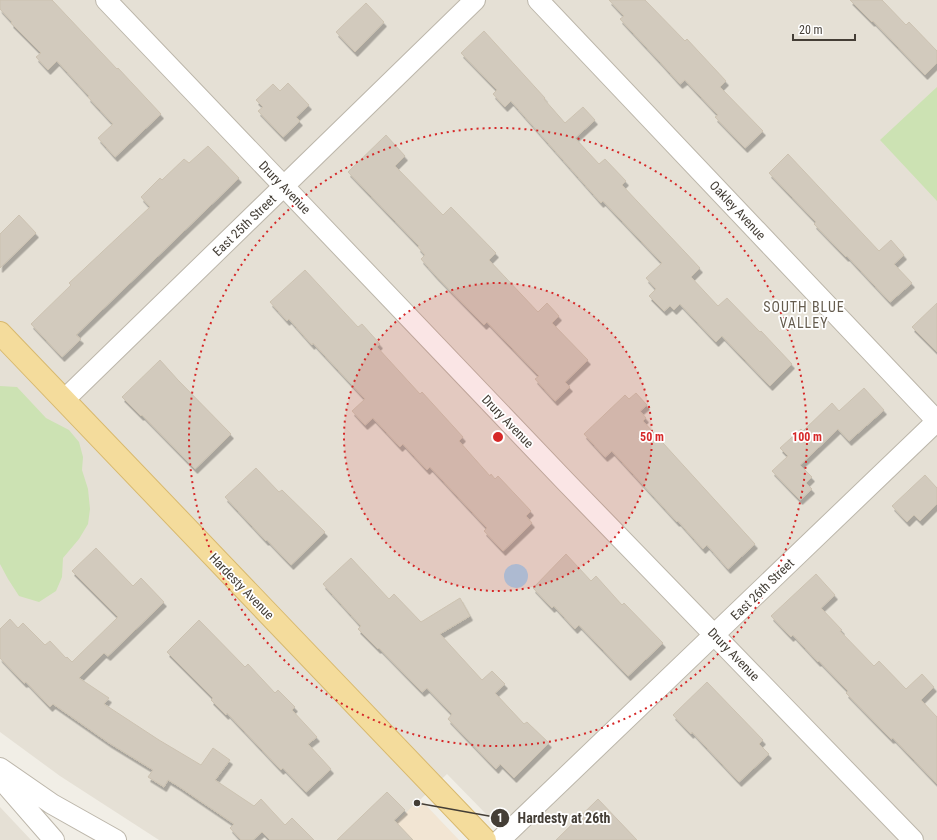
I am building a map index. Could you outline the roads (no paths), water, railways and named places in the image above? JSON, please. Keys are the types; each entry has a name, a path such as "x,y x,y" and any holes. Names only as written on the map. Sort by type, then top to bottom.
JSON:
{"main road":[{"name":"Hardesty Avenue","path":"0,333 485,840"}],"street":[{"name":"Drury Avenue","path":"106,0 561,476 913,840"},
{"name":"East 25th Street","path":"64,400 475,0"},
{"name":"Oakley Avenue","path":"538,0 937,421"},
{"name":"East 26th Street","path":"500,840 937,421"},
{"path":"0,768 52,804 116,840"},
{"path":"0,778 54,840"}],"water":[{"path":"516,564 525,567 528,576 525,585 516,588 507,585 504,576 507,567"}],"place":[{"name":"Hardesty at 26th","path":"417,803"}],"district":[{"name":"SOUTH BLUE VALLEY","path":"804,316"}]}
